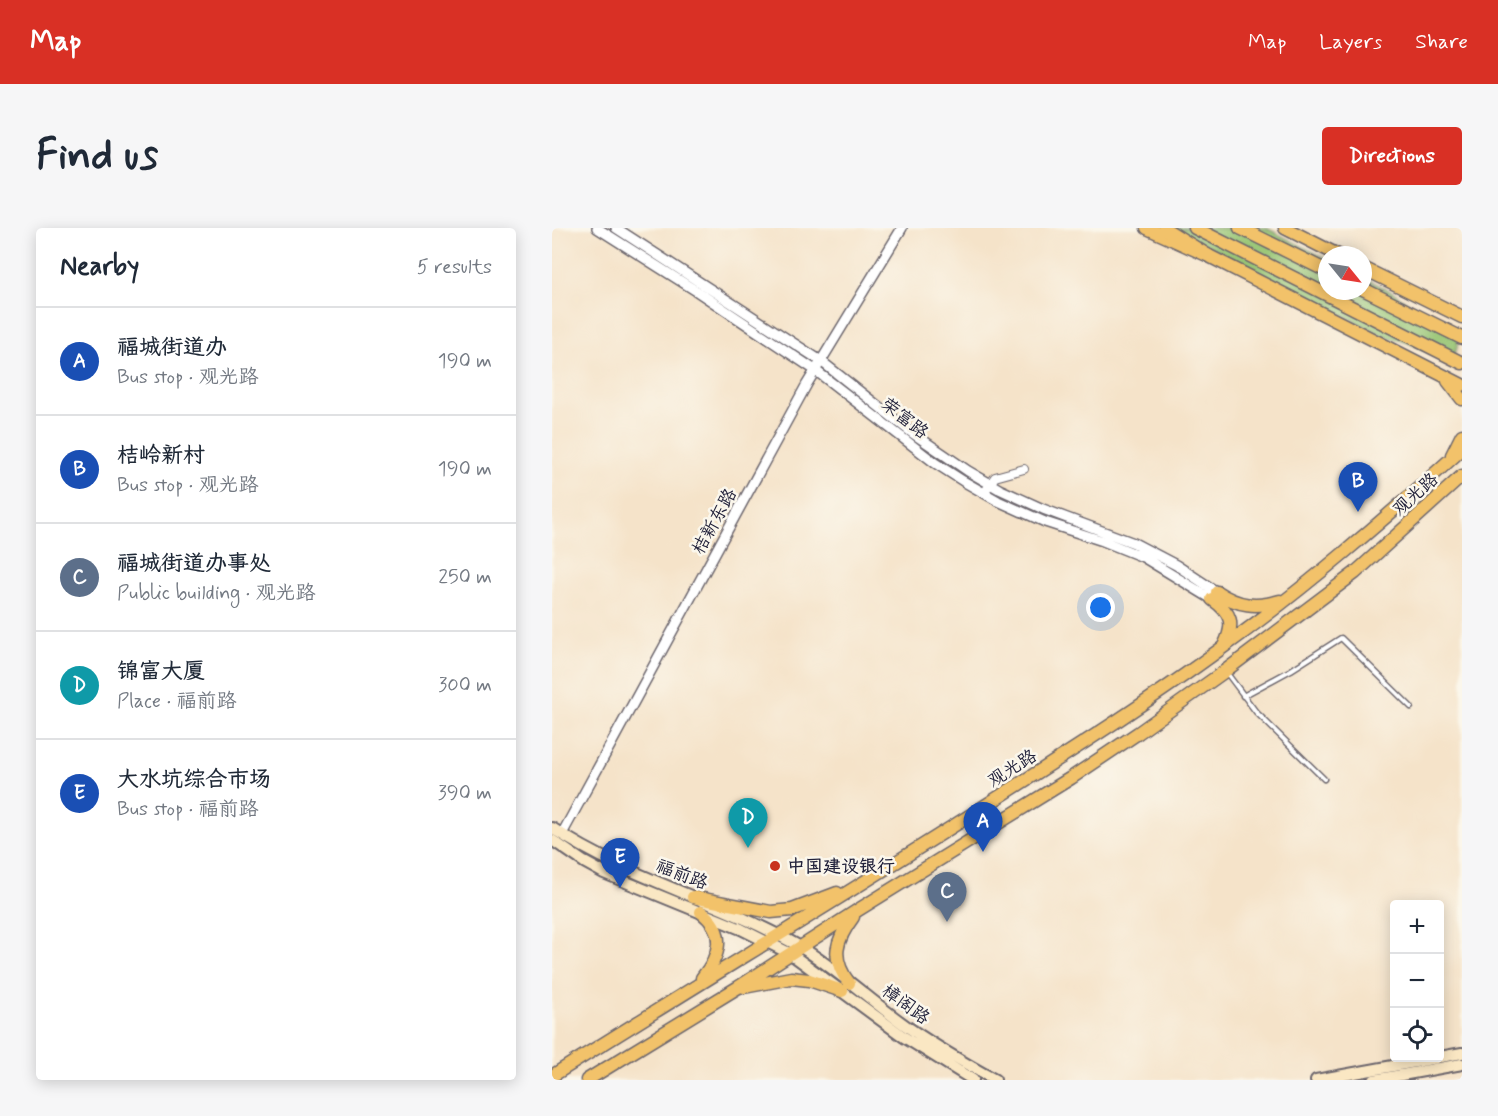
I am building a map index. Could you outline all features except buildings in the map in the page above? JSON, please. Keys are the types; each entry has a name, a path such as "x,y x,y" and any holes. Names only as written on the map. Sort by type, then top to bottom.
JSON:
{"main road":[{"path":"1147,228 1209,256 1462,385"},
{"path":"1164,228 1209,256"},
{"path":"1195,228 1462,363"},
{"path":"1240,228 1318,267"},
{"path":"1285,228 1320,246"},
{"path":"1372,272 1462,317"},
{"path":"1372,293 1462,338"},
{"path":"1438,373 1456,389 1462,399"},
{"path":"1446,463 1462,435"},
{"name":"观光路","path":"552,1076 1086,742 1287,600 1392,512 1462,449"},
{"name":"观光路","path":"587,1080 1071,778 1226,671 1355,573 1462,476"},
{"path":"1214,596 1247,606 1266,605 1287,600"},
{"path":"1214,596 1226,611 1231,623 1229,637 1222,648"},
{"name":"福前路","path":"552,828 557,837 584,862 604,873 741,929 767,943 796,951"},
{"name":"福前路","path":"557,837 630,872 693,897 779,936 796,951"},
{"path":"693,897 760,911 782,911 802,907 863,883"},
{"path":"846,987 837,961 837,949 840,938 858,910"},
{"path":"696,985 710,967 719,940 714,925 701,912"},
{"name":"樟阁路","path":"796,951 910,1029 995,1080"},
{"path":"737,988 791,978 846,987"},
{"name":"樟阁路","path":"846,987 904,1037 973,1080"},
{"path":"1444,1056 1462,1053"},
{"path":"1316,1080 1411,1062"},
{"path":"1374,1080 1462,1064"}],"street":[{"name":"荣富路","path":"597,228 701,288"},
{"name":"荣富路","path":"616,228 818,366 939,453 990,483 1042,509 1134,543 1176,565 1214,596"},
{"name":"桔新东路","path":"557,837 818,366 902,228"},
{"name":"荣富路","path":"818,366 934,463 984,493 1045,522 1143,557 1214,596"},
{"path":"984,493 997,476 1024,469"}],"lane":[{"path":"1243,696 1291,670 1341,638 1411,707"},
{"path":"1226,671 1256,712 1324,779"}],"green space":[{"path":"1174,228 1266,228 1318,254 1318,300 1372,300 1372,282 1392,292 1458,339 1452,355 1446,357 1385,337"}],"place":[{"name":"桔岭新村","path":"1358,512"},
{"name":"锦富大厦","path":"748,848"},
{"name":"福城街道办","path":"983,852"},
{"name":"中国建设银行","path":"775,866"},
{"name":"大水坑综合市场","path":"620,888"},
{"name":"福城街道办事处","path":"947,922"}]}
